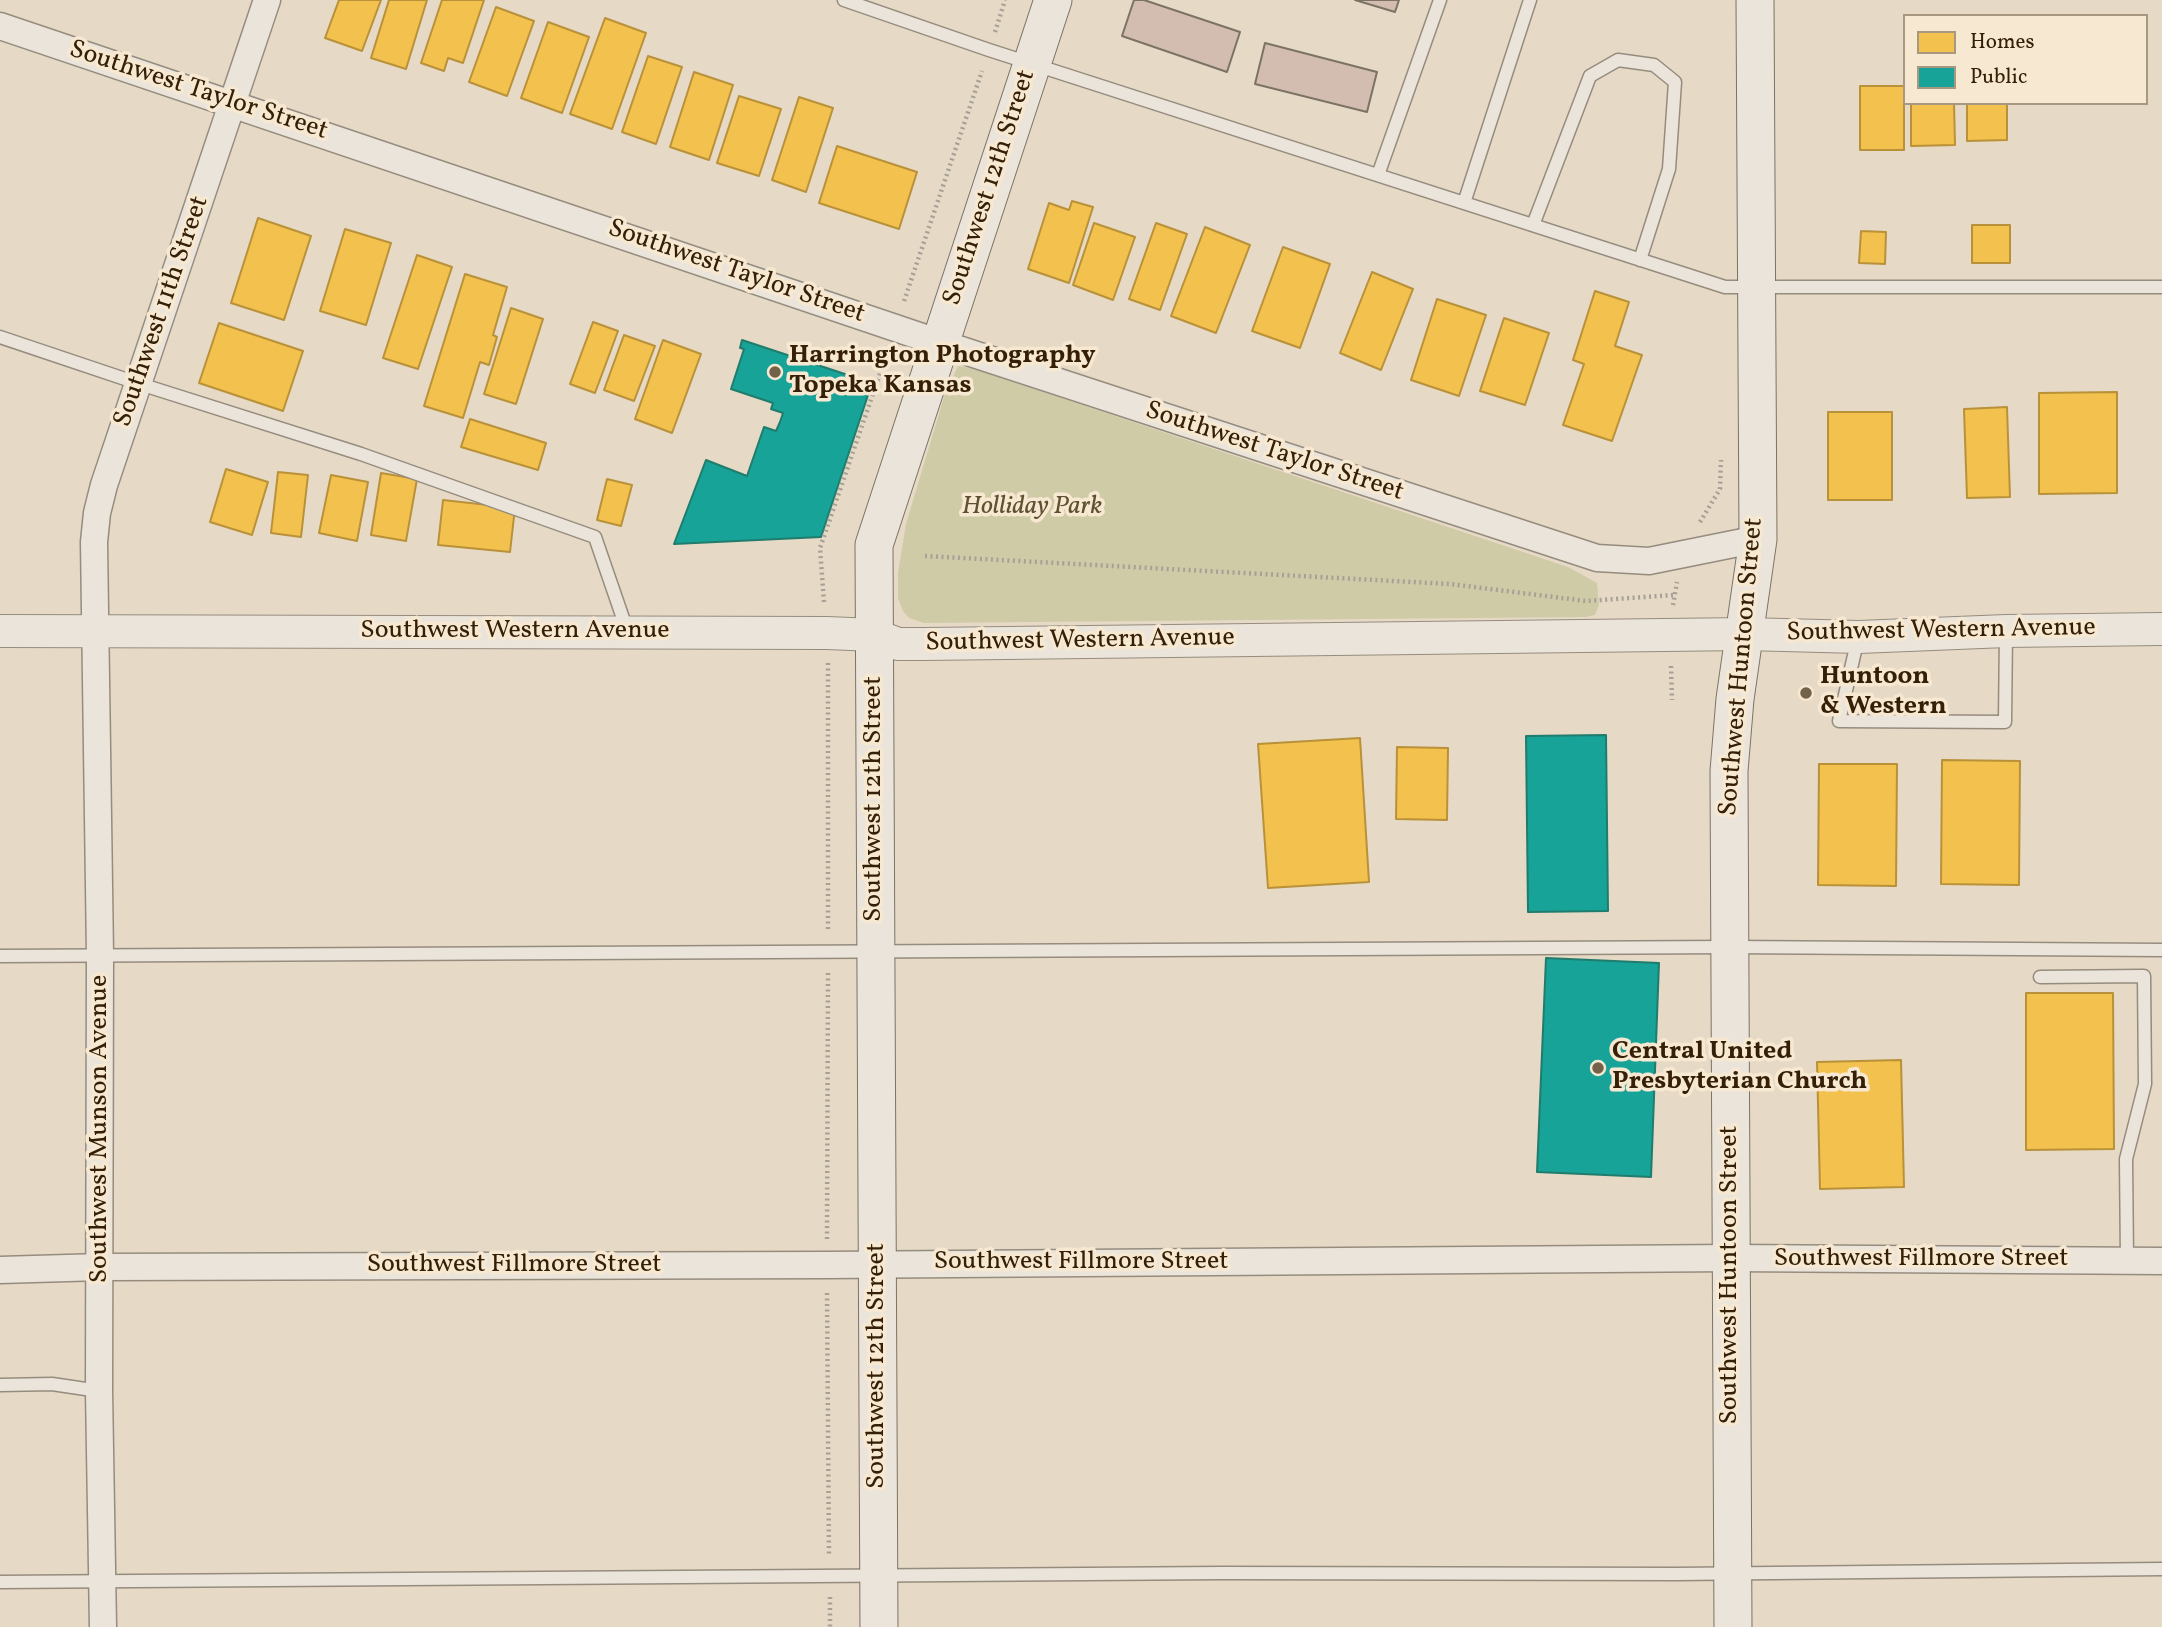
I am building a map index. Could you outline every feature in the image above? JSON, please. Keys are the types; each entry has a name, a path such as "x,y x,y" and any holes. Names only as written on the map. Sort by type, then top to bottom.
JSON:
{"main road":[{"name":"Southwest 12th Street","path":"879,1627 874,544 1053,0"},
{"name":"Southwest Huntoon Street","path":"1733,1627 1729,771 1735,699 1758,539 1755,0"}],"street":[{"name":"Southwest 11th Street","path":"96,631 94,542 104,485 267,0"},
{"name":"Southwest Taylor Street","path":"0,26 940,343 1597,558 1649,561 1758,539"},
{"name":"Southwest Western Avenue","path":"0,631 874,635 898,644 1746,634 1859,636 2162,629"},
{"name":"Southwest Munson Avenue","path":"96,631 100,955 99,1391 103,1627"},
{"name":"Southwest Fillmore Street","path":"0,1270 101,1267 877,1265 1731,1258 2162,1261"}],"lane":[{"path":"844,0 1032,64 1725,287 2162,287"},
{"path":"1378,175 1440,0"},
{"path":"1464,203 1530,0"},
{"path":"1533,225 1590,76 1618,60 1654,65 1675,82 1670,156 1669,169 1640,260"},
{"path":"0,337 361,454 595,537 628,633"},
{"path":"1859,636 1839,721 2005,722 2006,631"},
{"path":"0,956 1730,947 2162,950"},
{"path":"2040,977 2144,976 2145,1084 2126,1159 2127,1261"},
{"path":"0,1385 52,1384 99,1391"},
{"path":"0,1582 2162,1569"}],"path":[{"path":"1672,700 1670,635 1674,595 1690,539 1720,489 1721,449"},
{"path":"925,556 1450,584 1586,601 1674,595"},
{"path":"827,1199 830,1627"}],"green space":[{"name":"Holliday Park","path":"958,366 971,368 1568,567 1597,583 1599,605 1595,615 1586,617 924,623 909,618 898,598 898,573 906,524 944,397"}],"building: Homes":[{"path":"339,0 381,0 362,51 325,38"},
{"path":"389,0 427,0 406,69 371,58"},
{"path":"442,0 484,0 463,63 448,58 444,71 421,63"},
{"path":"496,7 534,21 507,96 469,82"},
{"path":"605,18 646,33 612,129 570,114"},
{"path":"548,22 589,37 562,113 521,98"},
{"path":"648,56 682,67 656,144 622,132"},
{"path":"694,72 733,85 709,160 670,147"},
{"path":"1860,86 1903,86 1904,150 1860,150"},
{"path":"739,96 781,109 759,176 717,163"},
{"path":"799,97 833,108 806,192 772,180"},
{"path":"1911,105 1954,105 1955,145 1911,146"},
{"path":"1967,105 2007,105 2007,140 1967,141"},
{"path":"837,146 917,172 899,229 819,203"},
{"path":"1072,201 1093,207 1069,283 1028,269 1049,203 1069,210"},
{"path":"258,218 311,236 284,320 231,303"},
{"path":"1094,223 1135,237 1113,300 1073,285"},
{"path":"1156,223 1187,234 1160,310 1129,299"},
{"path":"1972,225 2010,225 2010,263 1972,263"},
{"path":"1205,227 1250,245 1216,333 1171,316"},
{"path":"345,229 391,243 366,325 320,311"},
{"path":"1861,231 1886,232 1885,264 1859,263"},
{"path":"1283,247 1330,264 1300,348 1252,331"},
{"path":"417,255 452,267 418,369 383,358"},
{"path":"1372,272 1413,289 1381,370 1340,353"},
{"path":"465,274 507,287 493,335 497,337 489,365 480,362 463,418 424,406"},
{"path":"1595,291 1629,302 1615,346 1642,355 1612,441 1563,425 1584,364 1573,360"},
{"path":"1437,299 1486,315 1459,396 1411,380"},
{"path":"511,308 543,319 516,404 484,394"},
{"path":"1504,318 1549,333 1525,405 1480,391"},
{"path":"593,322 618,331 595,393 570,384"},
{"path":"219,323 303,351 283,411 199,383"},
{"path":"624,335 655,346 634,401 604,390"},
{"path":"663,340 701,354 672,433 635,419"},
{"path":"2117,392 2117,493 2039,494 2039,393"},
{"path":"2007,407 2010,497 1967,498 1964,409"},
{"path":"1828,412 1892,412 1892,500 1828,500"},
{"path":"470,419 546,443 538,470 461,447"},
{"path":"226,469 268,482 252,535 210,522"},
{"path":"278,472 308,475 301,537 271,533"},
{"path":"381,473 417,479 406,541 371,535"},
{"path":"331,475 368,482 357,541 319,533"},
{"path":"607,479 632,485 621,526 597,520"},
{"path":"443,500 515,508 510,552 438,545"},
{"path":"1360,738 1369,882 1268,888 1258,744"},
{"path":"1397,747 1448,748 1447,820 1396,819"},
{"path":"1942,760 2020,761 2019,885 1941,884"},
{"path":"1819,764 1897,764 1896,886 1818,885"},
{"path":"2026,993 2113,993 2114,1149 2026,1150"},
{"path":"1901,1060 1904,1187 1820,1189 1817,1062"}],"building: Public":[{"path":"742,340 872,383 821,537 674,544 706,460 747,476 764,427 776,431 783,413 771,409 773,403 731,389 744,349 740,348"},
{"path":"1606,735 1608,911 1528,912 1526,736"},
{"name":"Central United Presbyterian Church","path":"1546,958 1659,963 1651,1177 1537,1172"}],"building: Other":[{"path":"1134,0 1144,0 1240,32 1227,72 1122,36"},
{"path":"1355,0 1399,0 1395,12"},
{"path":"1265,43 1377,72 1367,112 1255,84"}],"place":[{"name":"Harrington Photography Topeka Kansas","path":"775,372"},
{"name":"Huntoon & Western","path":"1806,693"},
{"name":"Central United Presbyterian Church","path":"1598,1068"}]}
